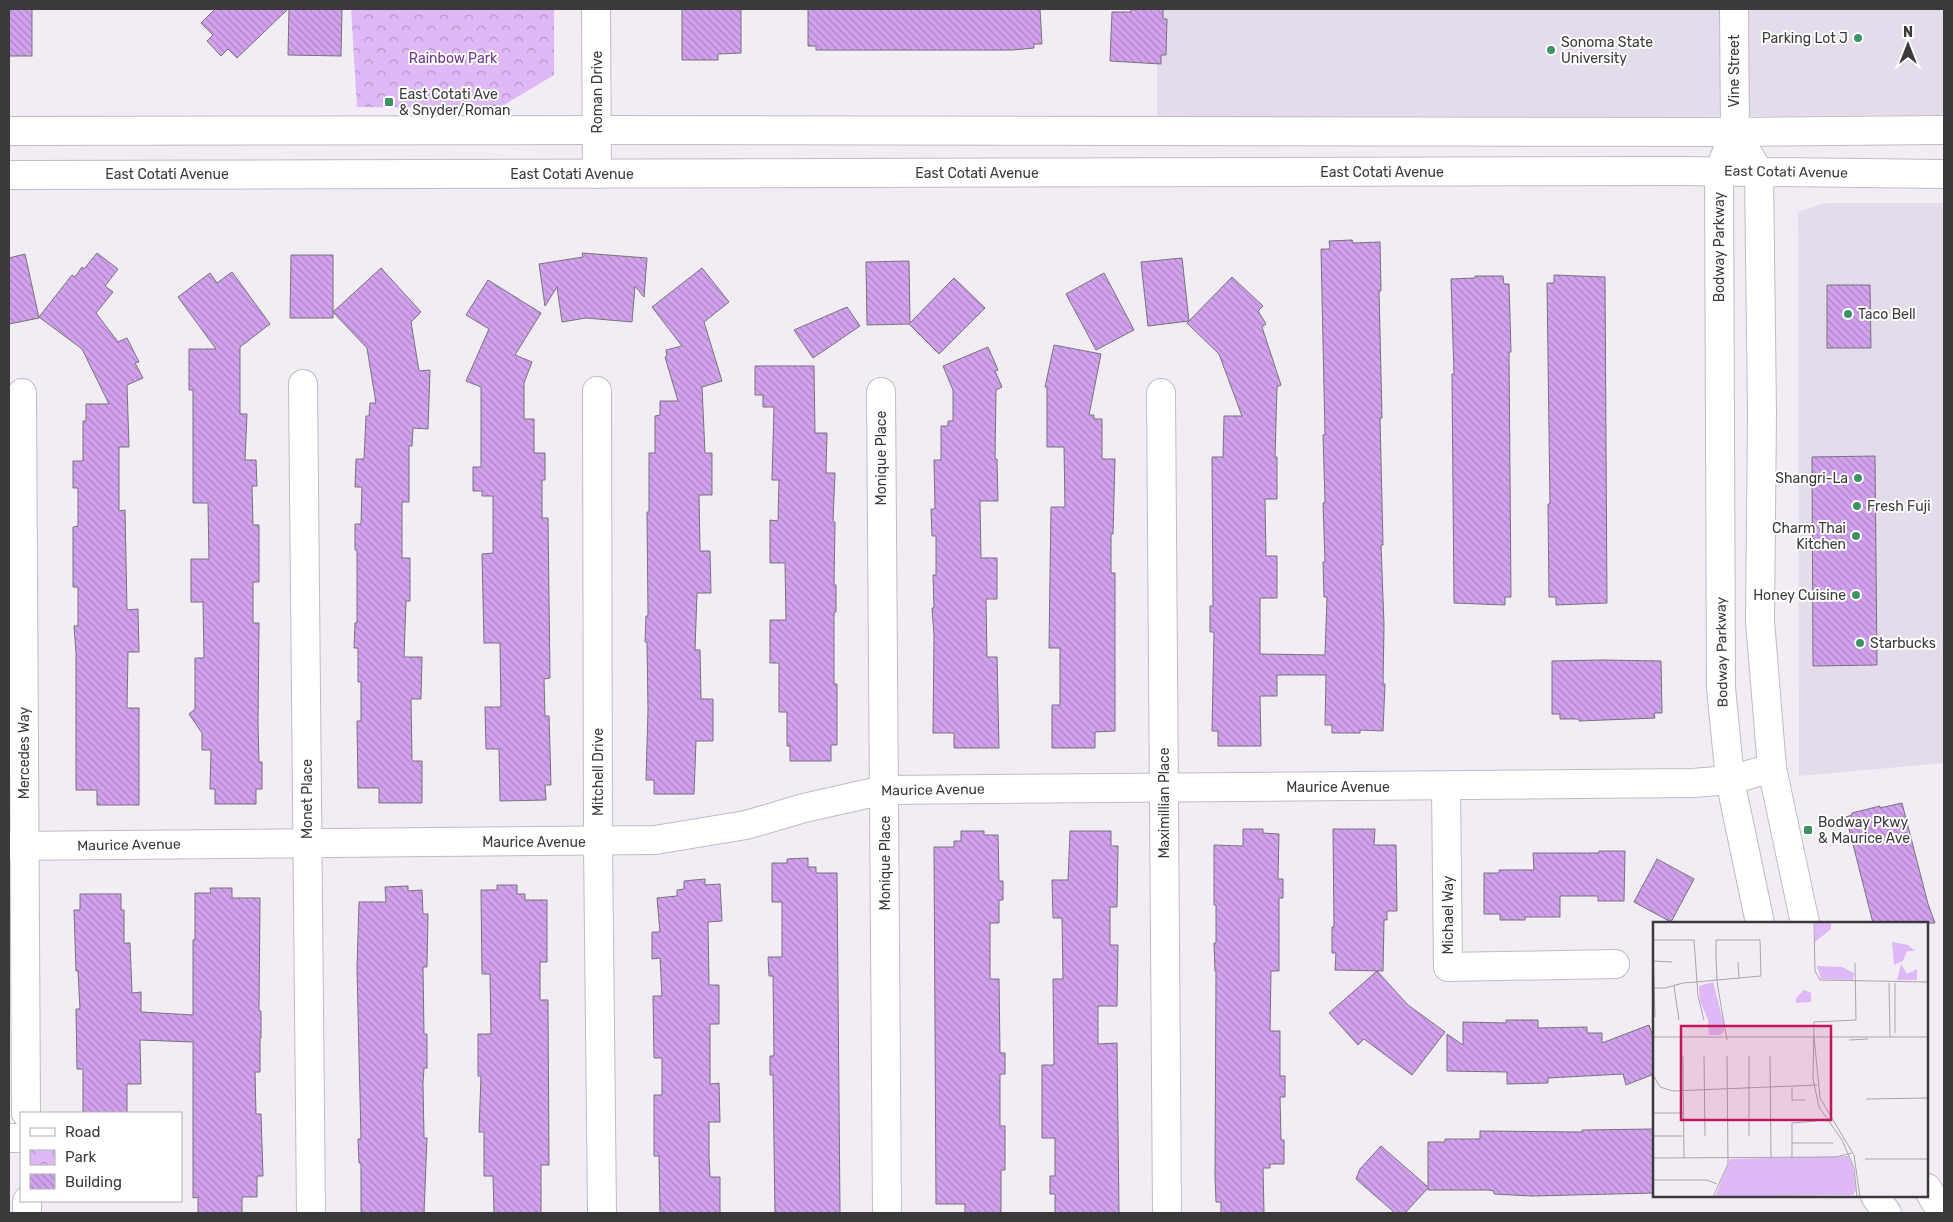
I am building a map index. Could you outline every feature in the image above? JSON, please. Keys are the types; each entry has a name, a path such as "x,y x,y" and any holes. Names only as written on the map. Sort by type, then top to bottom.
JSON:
{"street":[{"name":"Roman Drive","path":"596,9 597,174"},
{"name":"Vine Street","path":"1734,9 1735,132"},
{"path":"9,132 597,130 1735,132 1944,130"},
{"path":"1735,132 1759,172 1762,413 1760,621 1772,768 1805,922"},
{"name":"Bodway Parkway","path":"1735,132 1719,171 1720,688 1730,780 1760,922"},
{"name":"East Cotati Avenue","path":"9,174 1719,171 1944,174"},
{"name":"Monet Place","path":"303,384 311,1213"},
{"name":"Mitchell Drive","path":"597,391 598,842 602,1213"},
{"name":"Monique Place","path":"881,392 887,1213"},
{"name":"Mercedes Way","path":"22,393 17,846 26,1112"},
{"name":"Maximillian Place","path":"1161,393 1167,1213"},
{"name":"Maurice Avenue","path":"17,846 655,840 746,825 804,808 884,790 1693,783 1730,780 1772,768"},
{"name":"Michael Way","path":"1446,786 1448,967 1615,964"},
{"path":"1928,1190 1942,1213"},
{"path":"1876,1197 1887,1213"}],"shaded area":[{"name":"Sonoma State University","path":"1157,9 1944,9 1944,115 1157,120"},
{"path":"1825,203 1944,203 1944,763 1799,776 1798,212"}],"green space":[{"name":"Rainbow Park","path":"351,9 554,9 554,75 499,108 357,107"}],"building":[{"path":"9,9 32,9 32,56 9,56"},
{"path":"215,9 288,9 237,58 228,49 221,56 207,41 213,35 201,23"},
{"path":"289,9 342,9 341,56 288,55"},
{"path":"682,9 741,9 741,53 718,54 718,60 682,60"},
{"path":"808,9 1040,9 1042,44 1034,44 1034,48 1012,50 816,50 816,46 808,46"},
{"path":"1131,9 1163,9 1163,19 1167,19 1166,55 1161,55 1161,64 1110,61 1112,12 1131,12"},
{"path":"1352,240 1353,243 1380,242 1381,291 1379,291 1382,418 1380,418 1383,545 1381,545 1384,625 1383,684 1385,684 1383,731 1360,730 1360,733 1332,733 1332,725 1325,725 1326,675 1277,675 1277,696 1260,696 1261,746 1218,746 1218,731 1212,731 1214,632 1210,632 1210,606 1213,606 1212,457 1223,457 1224,416 1242,416 1219,354 1187,323 1232,277 1263,306 1258,311 1266,324 1262,327 1281,385 1277,387 1275,457 1277,457 1277,499 1265,499 1266,556 1277,556 1277,598 1260,598 1260,654 1325,655 1327,597 1324,597 1323,562 1325,562 1323,503 1325,503 1323,435 1325,435 1321,249 1330,249 1329,241"},
{"path":"97,253 118,269 105,286 113,292 96,313 118,342 127,338 139,362 135,363 143,378 127,385 129,447 119,447 119,511 125,510 127,610 138,609 139,652 128,652 127,708 139,708 139,805 97,805 97,790 76,790 76,653 74,626 78,626 78,587 73,587 73,527 78,526 78,488 73,488 73,461 83,461 83,421 86,421 86,404 109,404 82,349 39,317 72,275 75,277 82,267 84,269"},
{"path":"582,253 647,258 644,297 635,286 632,322 586,318 562,322 557,287 545,306 539,264 583,257"},
{"path":"25,254 39,318 9,324 9,258"},
{"path":"291,255 333,255 333,318 290,318"},
{"path":"1182,258 1189,321 1148,326 1141,262"},
{"path":"909,261 910,323 954,278 985,308 939,354 909,324 867,325 866,262"},
{"path":"381,268 421,312 411,322 419,371 430,370 428,429 413,428 412,446 409,446 409,502 402,502 402,558 410,558 410,601 406,601 404,657 422,657 421,699 411,699 412,761 422,761 422,803 379,803 379,788 358,788 357,721 361,721 361,682 358,682 358,648 354,648 355,623 357,623 355,524 361,524 362,487 355,487 356,459 364,459 366,416 369,416 370,403 376,403 367,348 333,312"},
{"path":"702,268 729,302 704,322 722,381 702,387 705,453 712,453 712,495 699,495 700,551 710,551 711,593 697,593 695,650 700,650 701,699 713,699 713,741 696,741 694,794 654,794 654,780 646,780 648,710 647,642 645,642 646,616 648,616 647,512 649,512 649,453 655,453 655,416 660,415 660,401 678,401 665,357 667,356 666,350 682,346 652,307"},
{"path":"232,272 270,324 240,347 240,414 247,414 245,460 256,460 257,486 252,486 253,525 259,525 259,582 253,582 253,623 259,623 258,723 259,762 262,762 262,789 256,789 256,804 215,804 215,789 210,789 211,750 202,750 202,733 189,714 195,709 195,658 204,658 203,602 191,602 191,559 209,559 208,503 193,503 193,390 189,390 189,349 216,349 178,297 210,273 217,283"},
{"path":"1104,273 1134,330 1096,350 1066,294"},
{"path":"1554,275 1605,277 1607,603 1556,605 1556,597 1549,597 1548,504 1550,504 1547,283 1554,283"},
{"path":"1475,276 1503,276 1504,284 1509,284 1511,352 1509,352 1511,597 1505,597 1505,605 1454,603 1452,374 1454,374 1451,279 1475,278"},
{"path":"488,280 541,313 515,355 532,362 524,383 524,419 534,419 534,453 545,453 545,480 542,480 542,518 548,518 550,678 544,679 545,716 549,716 551,785 545,785 546,800 500,801 499,749 486,749 485,707 501,707 500,643 484,643 482,554 493,553 493,496 482,496 482,491 473,491 473,467 481,467 481,387 466,381 489,329 466,315"},
{"name":"Taco Bell","path":"1827,285 1870,285 1871,348 1827,348"},
{"path":"847,307 860,326 813,358 794,330"},
{"path":"1054,345 1101,354 1089,415 1094,415 1094,419 1102,419 1102,459 1115,459 1111,573 1115,573 1115,731 1095,732 1095,748 1052,748 1052,705 1060,705 1060,648 1049,648 1051,507 1065,507 1064,447 1047,447 1047,387 1045,387"},
{"path":"988,347 998,370 995,371 1002,387 996,390 995,459 997,459 998,501 980,501 981,558 997,558 997,599 986,599 987,657 997,657 999,748 954,748 954,733 933,733 934,635 932,608 934,608 933,575 936,575 936,536 932,536 931,509 935,509 934,460 941,460 941,426 948,426 948,421 953,421 953,390 943,366"},
{"path":"755,366 814,366 815,433 827,433 826,473 835,473 833,522 835,522 834,585 836,585 834,684 837,684 837,745 831,745 831,761 790,761 790,746 787,746 787,712 779,712 779,663 770,663 770,620 786,620 785,563 770,563 770,520 778,521 779,480 772,480 774,407 763,407 763,395 755,395"},
{"path":"1875,456 1877,665 1813,666 1812,457"},
{"path":"1552,661 1661,661 1662,713 1654,713 1655,718 1579,721 1579,719 1560,719 1560,714 1552,714"},
{"path":"1902,803 1928,904 1935,923 1873,922 1846,817 1852,815 1852,813 1880,806 1880,808"},
{"path":"1243,829 1263,829 1263,833 1279,834 1278,879 1283,879 1283,898 1279,898 1279,971 1271,971 1270,1031 1280,1031 1280,1076 1285,1076 1285,1097 1280,1097 1281,1140 1284,1140 1284,1164 1270,1164 1270,1168 1263,1168 1264,1213 1221,1213 1221,1202 1216,1202 1215,1176 1216,971 1214,943 1216,943 1216,905 1214,905 1214,845 1243,846"},
{"path":"1333,829 1375,829 1374,845 1396,845 1397,911 1387,911 1387,920 1384,920 1383,971 1335,970 1336,953 1332,953 1332,927 1334,927"},
{"path":"961,831 984,831 984,835 998,835 999,881 1003,881 1003,900 999,900 999,923 990,923 990,979 999,979 1000,1053 1005,1053 1005,1074 1000,1074 1000,1126 1005,1126 1005,1170 1001,1170 1001,1213 965,1213 965,1204 936,1204 934,847 954,847 954,841 961,841"},
{"path":"1070,831 1111,831 1111,846 1118,846 1117,907 1110,907 1110,945 1118,945 1117,1006 1098,1006 1098,1044 1117,1043 1119,1213 1055,1213 1055,1194 1050,1194 1050,1176 1055,1176 1055,1138 1042,1138 1042,1065 1054,1065 1053,979 1063,979 1062,918 1053,918 1052,880 1068,880"},
{"path":"1599,851 1625,851 1624,901 1598,901 1598,896 1560,896 1560,917 1525,917 1525,920 1500,920 1500,914 1484,914 1484,873 1499,873 1499,870 1534,870 1533,853 1599,853"},
{"path":"808,858 808,867 816,867 816,873 837,873 840,1213 775,1213 773,1075 770,1075 770,1056 774,1056 773,976 769,976 768,957 782,957 782,902 772,902 772,863 787,863 787,859"},
{"path":"1657,859 1694,879 1671,922 1634,902"},
{"path":"705,879 705,885 720,884 722,921 708,922 709,985 719,985 719,1024 710,1024 710,1084 719,1083 720,1122 709,1122 709,1158 710,1177 720,1177 720,1213 660,1213 659,1156 654,1156 654,1095 662,1095 662,1058 654,1058 653,996 662,996 660,958 652,959 652,932 660,932 657,898 677,896 677,890 684,889 684,881"},
{"path":"497,885 517,885 517,894 525,894 525,900 547,900 547,962 540,962 540,1000 548,1000 549,1165 541,1165 541,1213 494,1213 493,1176 484,1176 484,1132 479,1132 481,1076 478,1076 478,1034 491,1034 490,974 482,974 481,890 497,890"},
{"path":"408,886 408,891 422,890 423,914 428,914 427,967 423,967 424,1034 427,1034 427,1068 424,1068 423,1083 424,1138 427,1138 424,1213 361,1213 361,1163 359,1163 358,1139 361,1139 357,968 359,902 386,902 385,887"},
{"path":"210,888 232,888 232,898 260,898 259,1011 261,1011 261,1038 260,1072 255,1072 256,1114 261,1114 263,1176 257,1176 257,1197 242,1197 242,1213 198,1213 198,1197 193,1198 193,1042 140,1040 141,1084 127,1084 127,1112 83,1112 83,1069 77,1069 76,1009 80,1009 78,971 76,971 74,910 80,910 80,894 121,894 121,910 124,910 124,943 130,943 132,993 141,992 141,1012 193,1015 195,893 211,893"},
{"path":"1377,971 1408,1005 1445,1032 1412,1075 1364,1039 1358,1045 1329,1013"},
{"path":"1506,1020 1538,1020 1538,1028 1587,1027 1587,1033 1602,1033 1602,1043 1649,1025 1653,1036 1653,1074 1626,1085 1623,1074 1548,1078 1548,1083 1507,1084 1507,1072 1447,1071 1447,1034 1463,1045 1463,1022 1506,1023"},
{"path":"1653,1129 1653,1193 1532,1196 1494,1194 1494,1191 1488,1190 1428,1190 1428,1188 1405,1213 1395,1213 1356,1179 1360,1169 1381,1146 1428,1187 1428,1142 1445,1142 1445,1139 1480,1139 1480,1131 1582,1132 1582,1130"}],"place":[{"name":"Parking Lot J","path":"1858,38"},
{"name":"Sonoma State University","path":"1551,50"},
{"name":"East Cotati Ave & Snyder/Roman","path":"389,102"},
{"name":"Taco Bell","path":"1848,314"},
{"name":"Shangri-La","path":"1858,478"},
{"name":"Fresh Fuji","path":"1857,506"},
{"name":"Charm Thai Kitchen","path":"1856,536"},
{"name":"Honey Cuisine","path":"1856,595"},
{"name":"Starbucks","path":"1860,643"},
{"name":"Bodway Pkwy & Maurice Ave","path":"1808,830"}]}
